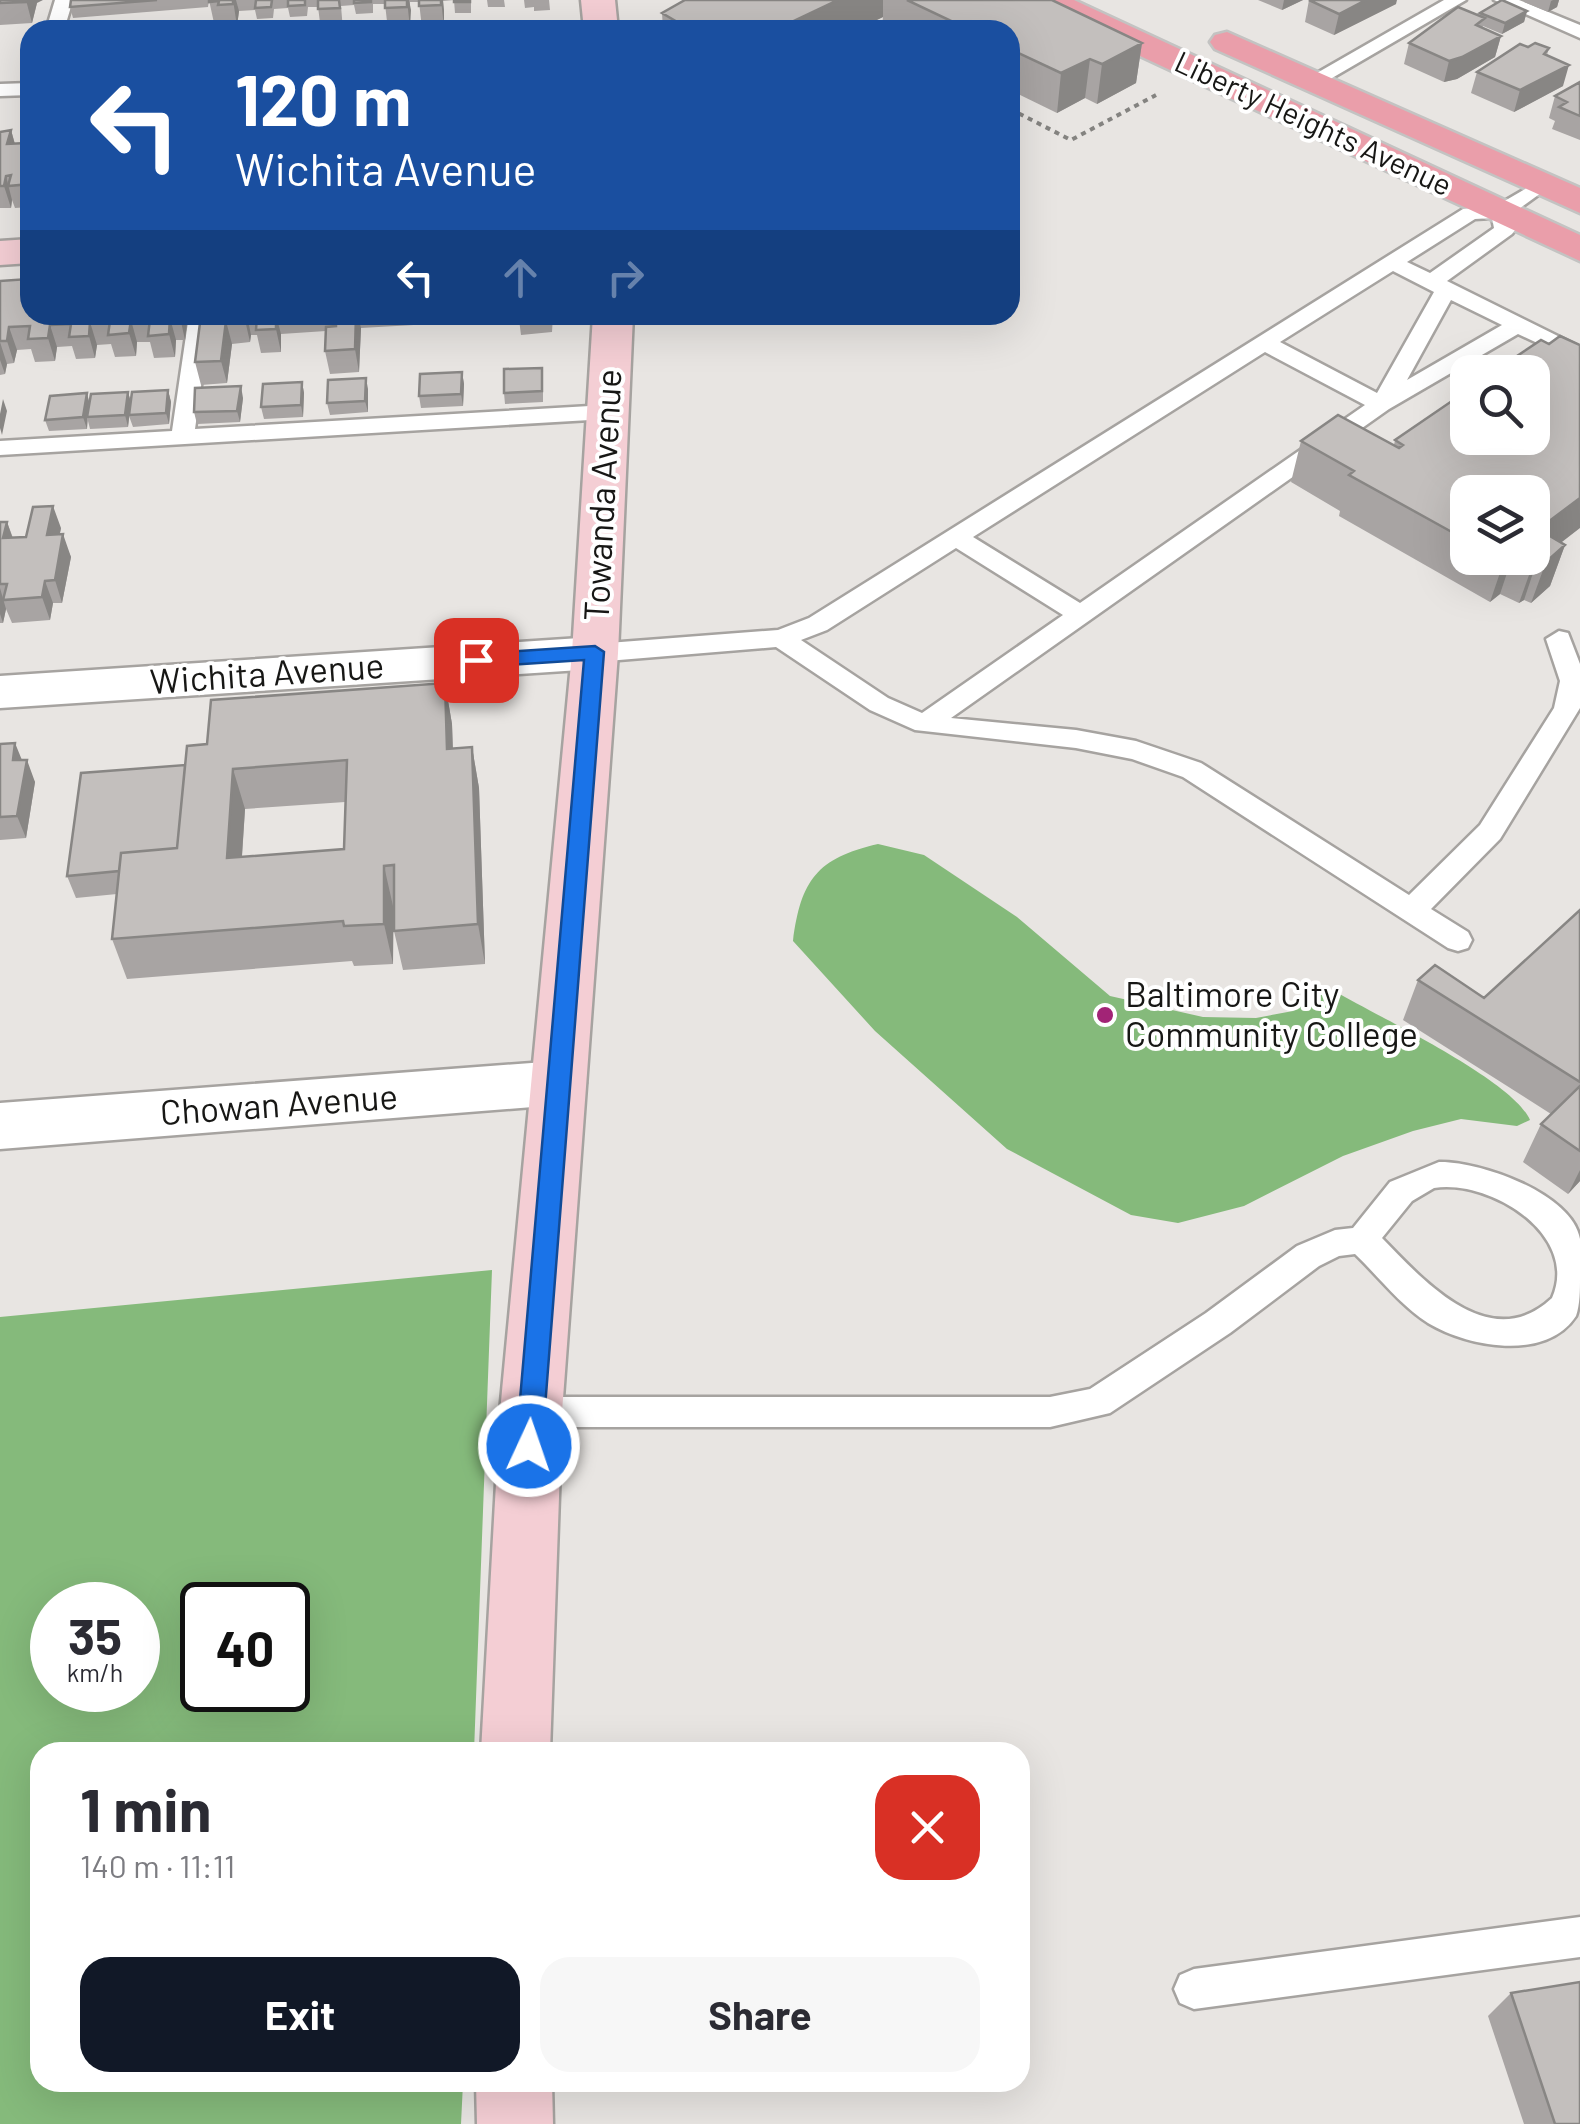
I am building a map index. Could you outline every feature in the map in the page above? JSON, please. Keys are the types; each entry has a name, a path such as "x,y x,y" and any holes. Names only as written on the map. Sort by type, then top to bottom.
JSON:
{"main road":[{"name":"Liberty Heights Avenue","path":"1047,0 1580,248"},
{"name":"Liberty Heights Avenue","path":"1187,24 1580,202"}],"street":[{"name":"Towanda Avenue","path":"515,1742 530,1412 595,652 612,325"},
{"name":"Wichita Avenue","path":"0,692 595,652"},
{"name":"Chowan Avenue","path":"0,1126 558,1082"},
{"path":"514,2092 515,2124"}],"lane":[{"path":"1312,81 1457,0"},
{"path":"1503,0 1580,32"},
{"path":"595,652 781,638 818,624 1470,213 1500,212 1542,185"},
{"path":"1382,404 1439,286 1506,230 1500,212"},
{"path":"1391,262 1580,356"},
{"path":"184,436 199,325"},
{"path":"924,724 1382,404 1518,325"},
{"path":"1264,342 1382,404"},
{"path":"0,448 607,412"},
{"path":"957,538 1081,615"},
{"path":"781,638 880,704 924,724 1076,739 1136,750 1192,770 1458,940"},
{"path":"1412,910 1490,832 1567,708 1573,681 1559,638"},
{"path":"530,1412 1050,1412 1098,1402 1218,1323 1308,1256 1335,1243 1362,1240 1404,1188 1440,1174 1480,1180 1522,1196 1556,1228 1574,1259 1574,1294 1557,1319 1528,1332 1484,1329 1446,1317 1362,1240"},
{"path":"1194,1990 1580,1937"}],"path":[{"path":"1020,114 1071,140 1163,91"}],"green space":[{"path":"878,844 924,855 1017,917 1110,996 1203,1017 1256,1018 1293,1011 1312,994 1336,992 1472,1069 1519,1104 1530,1120 1517,1126 1461,1119 1413,1131 1343,1156 1244,1206 1178,1223 1131,1215 1007,1149 875,1031 793,941 801,902 816,875 840,856"},
{"path":"492,1270 474,1742 30,1742 30,2092 463,2092 461,2124 0,2124 0,1317"}],"building":[{"path":"26,0 26,2 0,3"},
{"path":"71,0 157,0 70,7"},
{"path":"209,0 233,0 233,4 218,5 219,1"},
{"path":"256,0 272,0 271,7 255,8"},
{"path":"288,0 305,0 305,5 288,6"},
{"path":"318,0 339,0 340,8 318,9"},
{"path":"385,0 407,0 407,7 385,8"},
{"path":"419,0 441,0 441,5 419,6"},
{"path":"685,0 838,0 796,20 674,20 662,13"},
{"path":"907,0 1052,0 1142,43 1102,64 1090,59 1061,73 1020,54 1020,20 949,20"},
{"path":"1309,0 1366,0 1339,14"},
{"path":"1502,0 1527,11 1505,23 1480,13"},
{"path":"1458,7 1485,18 1476,25 1501,36 1449,61 1409,43"},
{"path":"1535,43 1549,48 1544,54 1569,65 1520,90 1477,72 1520,44 1528,47"},
{"path":"1580,82 1580,116 1559,107 1567,102 1555,96"},
{"path":"11,130 7,144 20,143 20,185 8,186 11,175 0,186 0,132"},
{"path":"20,280 20,325 50,325 48,338 28,339 30,326 9,327 7,341 0,341 0,281"},
{"path":"71,325 90,325 89,336 69,337"},
{"path":"109,325 130,325 129,333 108,335"},
{"path":"149,325 170,325 169,334 148,336"},
{"path":"200,325 226,325 221,361 195,362"},
{"path":"256,325 276,325 276,329 256,330"},
{"path":"356,325 355,349 325,351 326,327"},
{"path":"1560,336 1580,345 1580,498 1550,520 1550,475 1450,475 1450,531 1349,475 1354,471 1301,441 1338,415 1399,448 1403,445 1395,440 1450,402 1450,455 1550,455 1550,355 1518,355 1541,340 1549,344"},
{"path":"542,368 542,391 504,393 504,369"},
{"path":"462,372 461,394 419,396 420,374"},
{"path":"366,378 365,401 327,403 328,380"},
{"path":"302,382 301,405 261,407 263,384"},
{"path":"241,386 237,411 194,412 195,388"},
{"path":"168,390 166,413 129,415 132,392"},
{"path":"128,392 125,415 87,417 91,394"},
{"path":"87,393 83,417 45,420 50,396"},
{"path":"53,506 47,535 63,534 55,580 45,581 42,597 3,600 7,584 0,584 0,522 7,522 3,538 26,537 33,507"},
{"path":"1550,536 1565,545 1550,558"},
{"path":"445,683 447,749 472,747 478,924 394,931 394,865 384,866 384,924 344,926 343,921 112,939 121,853 177,848 187,746 207,744 211,700","holes":["347,760 344,849 227,858 233,769"]},
{"path":"15,743 13,760 27,760 17,816 0,817 0,744"},
{"path":"185,765 177,848 121,853 119,871 67,876 81,773"},
{"path":"1580,910 1580,1082 1418,980 1435,965 1484,998"},
{"path":"1580,1086 1580,1151 1541,1124"},
{"path":"1580,1982 1580,2124 1555,2124 1511,1993"}],"place":[{"name":"Baltimore City Community College","path":"1105,1015"}],"route":[{"path":"476,660 595,652 529,1446"}]}
